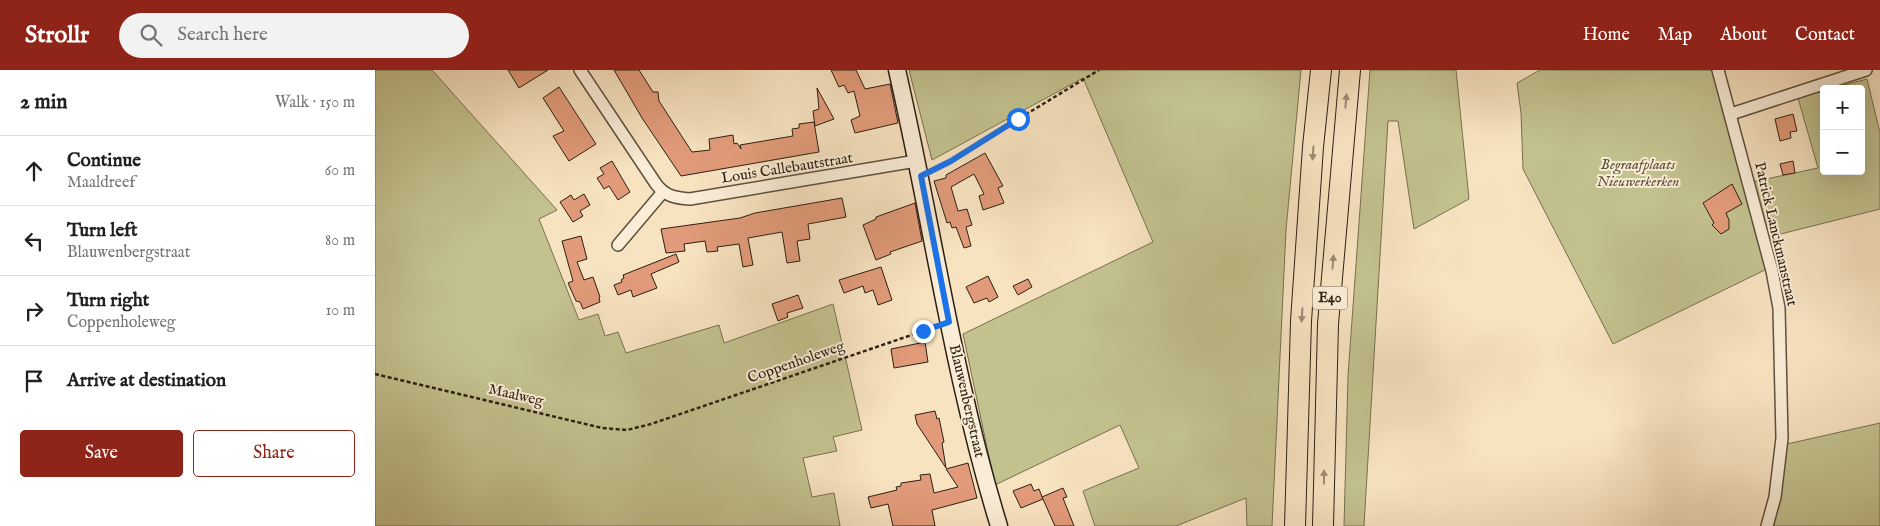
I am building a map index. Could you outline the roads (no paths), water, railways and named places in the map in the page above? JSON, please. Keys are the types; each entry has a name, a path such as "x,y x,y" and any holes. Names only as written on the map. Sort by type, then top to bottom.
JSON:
{"highway":[{"name":"E40","path":"1295,526 1301,321 1313,147 1321,70"},
{"name":"E40","path":"1323,526 1328,324 1349,70"}],"street":[{"path":"580,70 662,193 618,245"},
{"name":"Blauwenbergstraat","path":"897,70 966,406 999,526"},
{"name":"Patrick Lanckmanstraat","path":"1718,70 1772,271 1781,327 1782,438 1775,497 1767,526"},
{"path":"1731,114 1866,70"},
{"name":"Louis Callebautstraat","path":"662,193 675,198 690,199 918,168"}],"park label":[{"name":"Begraafplaats Nieuwerkerken","path":"1638,172"}]}
